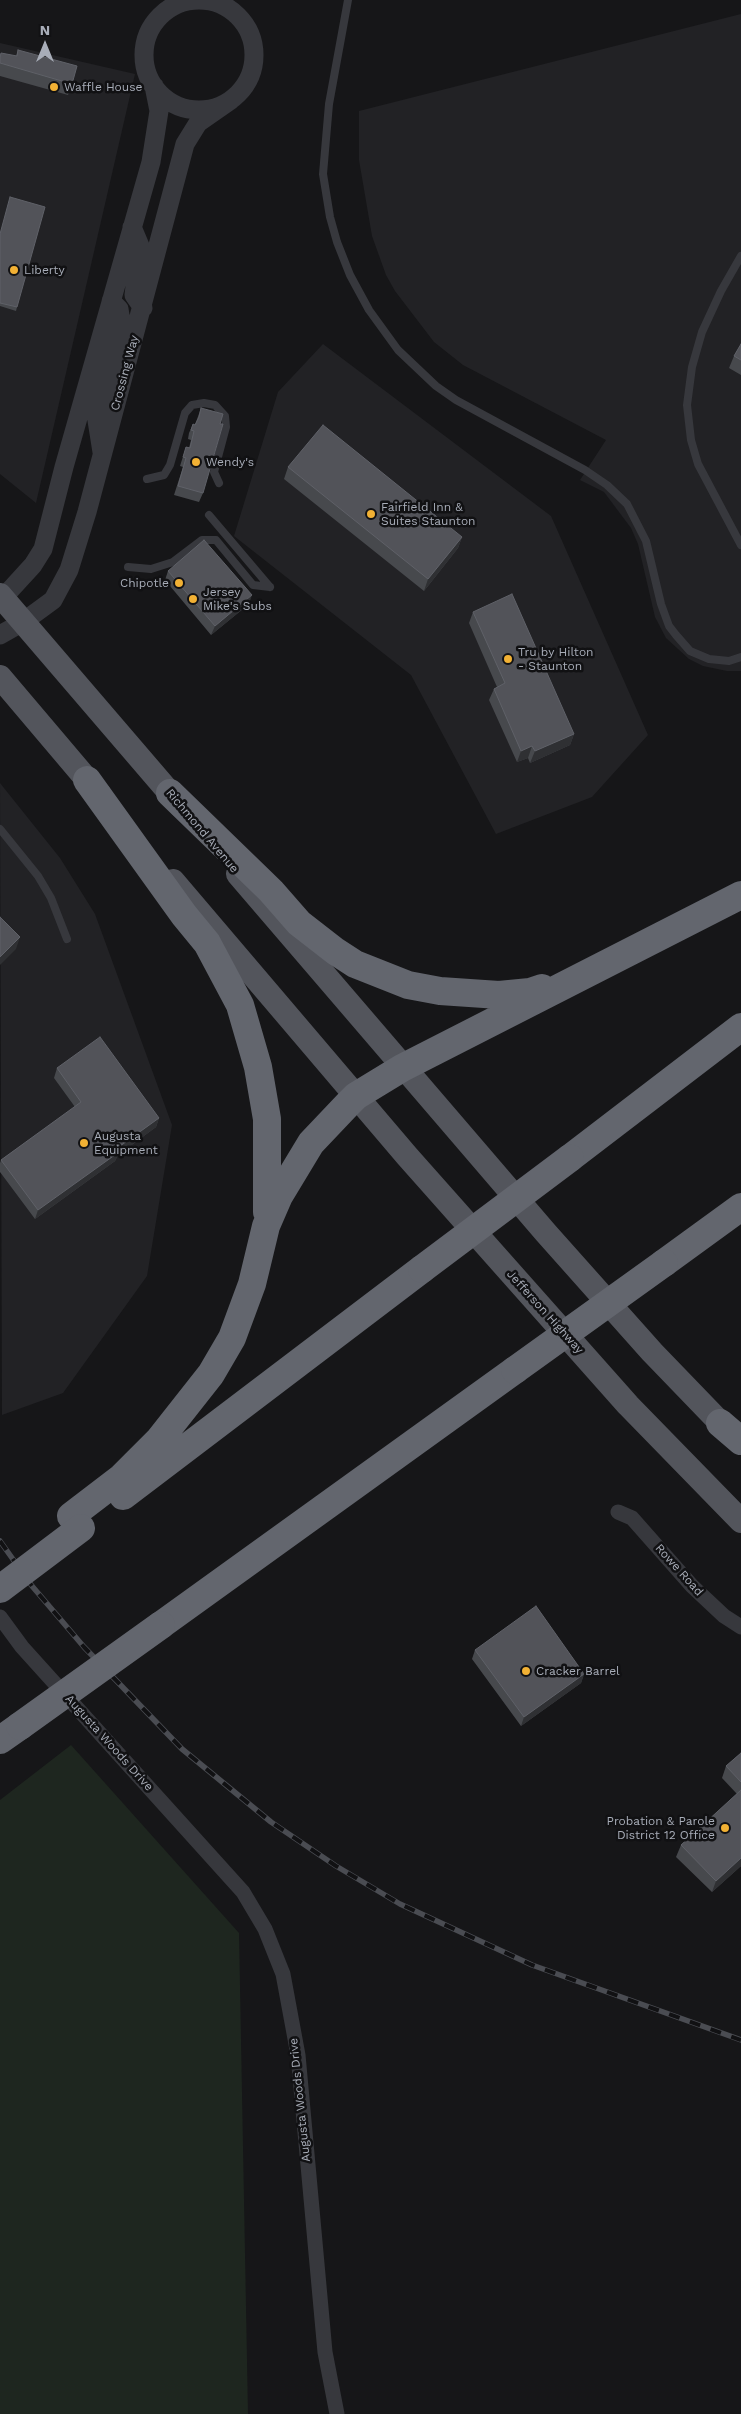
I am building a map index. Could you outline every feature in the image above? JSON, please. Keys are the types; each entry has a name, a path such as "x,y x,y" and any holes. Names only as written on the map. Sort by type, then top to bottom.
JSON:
{"highway":[{"path":"0,1589 76,1522 159,1440 211,1374 232,1338 246,1302 266,1226 268,1196 267,1118 258,1067 240,1005 207,943 184,915 87,780"},
{"path":"170,793 271,891 299,923 335,951 383,976 408,985 440,991 499,995 530,992 584,974"},
{"path":"266,1226 279,1196 303,1154 319,1133 356,1096 402,1068 584,974 671,933 741,895"},
{"path":"0,1580 76,1522 422,1269 741,1027"},
{"path":"10,1733 741,1207"},
{"path":"708,1231 741,1214"},
{"path":"720,1423 741,1442"}],"main road":[{"name":"Richmond Avenue","path":"1,598 24,622 170,793 402,1068"},
{"path":"0,677 356,1096"},
{"path":"402,1068 612,1307 720,1423"},
{"name":"Jefferson Highway","path":"356,1096 628,1405 741,1521"}],"street":[{"path":"154,86 172,103 196,109 214,107 231,100 247,82 254,58 250,34 244,23 237,0"},
{"path":"1,598 33,565 43,549 151,162 159,112 154,86 145,64 146,39 155,23 174,5 190,1 215,2 226,7 244,23"},
{"name":"Crossing Way","path":"0,635 24,622 53,600 69,570 143,308 185,144 198,123 231,100"},
{"path":"132,227 140,246 134,295 143,308"},
{"path":"102,456 96,414 122,328 122,318 119,309 111,301"},
{"name":"Rowe Road","path":"618,1512 632,1518 692,1586 724,1616 741,1627"},
{"name":"Augusta Woods Drive","path":"0,1617 22,1647 243,1892 265,1929 282,1974 298,2055 325,2352 338,2414"}],"lane":[{"path":"348,0 330,94 322,174 337,242 350,275 369,310 398,350 436,386 456,400 585,470 627,504 646,541 661,604 669,626 690,651 709,659 729,660 741,656"},
{"path":"741,256 714,304 702,332 690,374 687,406 691,440 698,464 741,545"},
{"path":"147,479 164,475 170,465 185,412 192,405 204,402 216,405 225,416 226,427 214,472 219,483"},
{"path":"128,566 151,569 173,562 202,540 216,540 253,585 270,587 210,515"},
{"path":"0,829 38,876 54,907 67,939"}],"shaded area":[{"path":"741,14 741,671 727,671 703,666 689,659 666,638 655,617 638,544 631,528 604,492 580,480 606,440 463,365 434,342 395,291 386,275 372,236 359,160 359,111"},
{"path":"0,43 135,74 36,503 0,474"},
{"path":"323,344 551,516 648,735 592,797 496,834 411,675 234,536 278,392"},
{"path":"0,783 60,858 95,914 172,1125 147,1276 63,1393 2,1415"},
{"path":"71,1745 239,1933 248,2414 0,2414 0,1800"}],"building":[{"path":"18,50 77,66 72,84 0,63 1,53 17,56"},
{"name":"Liberty","path":"10,197 45,207 17,307 0,303 0,234"},
{"path":"741,344 741,360 734,356"},
{"name":"Wendy's","path":"201,408 223,414 220,424 223,424 203,493 178,486 186,458 183,457 186,447 190,448 194,431 191,430 199,417"},
{"name":"Fairfield Inn & Suites Staunton","path":"323,425 462,537 428,579 288,467"},
{"path":"204,540 252,595 215,626 168,571"},
{"name":"Tru by Hilton - Staunton","path":"512,594 574,734 535,751 532,746 521,751 494,689 505,683 473,612"},
{"path":"0,917 20,937 0,957"},
{"name":"Augusta Equipment","path":"100,1037 159,1118 116,1149 119,1152 38,1210 1,1160 81,1102 57,1068"},
{"name":"Cracker Barrel","path":"536,1606 584,1674 524,1717 475,1650"},
{"path":"741,1753 741,1782 726,1766"},
{"name":"Probation & Parole District 12 Office","path":"741,1790 741,1858 716,1881 681,1845"}],"railway":[{"path":"0,1541 32,1586 84,1647 182,1749 271,1822 336,1866 400,1904 532,1965 741,2040"}],"place":[{"name":"Waffle House","path":"54,87"},
{"name":"Liberty","path":"14,270"},
{"name":"Wendy's","path":"196,462"},
{"name":"Fairfield Inn & Suites Staunton","path":"371,514"},
{"name":"Chipotle","path":"179,583"},
{"name":"Jersey Mike's Subs","path":"193,599"},
{"name":"Tru by Hilton - Staunton","path":"508,659"},
{"name":"Augusta Equipment","path":"84,1143"},
{"name":"Cracker Barrel","path":"526,1671"},
{"name":"Probation & Parole District 12 Office","path":"725,1828"}]}
